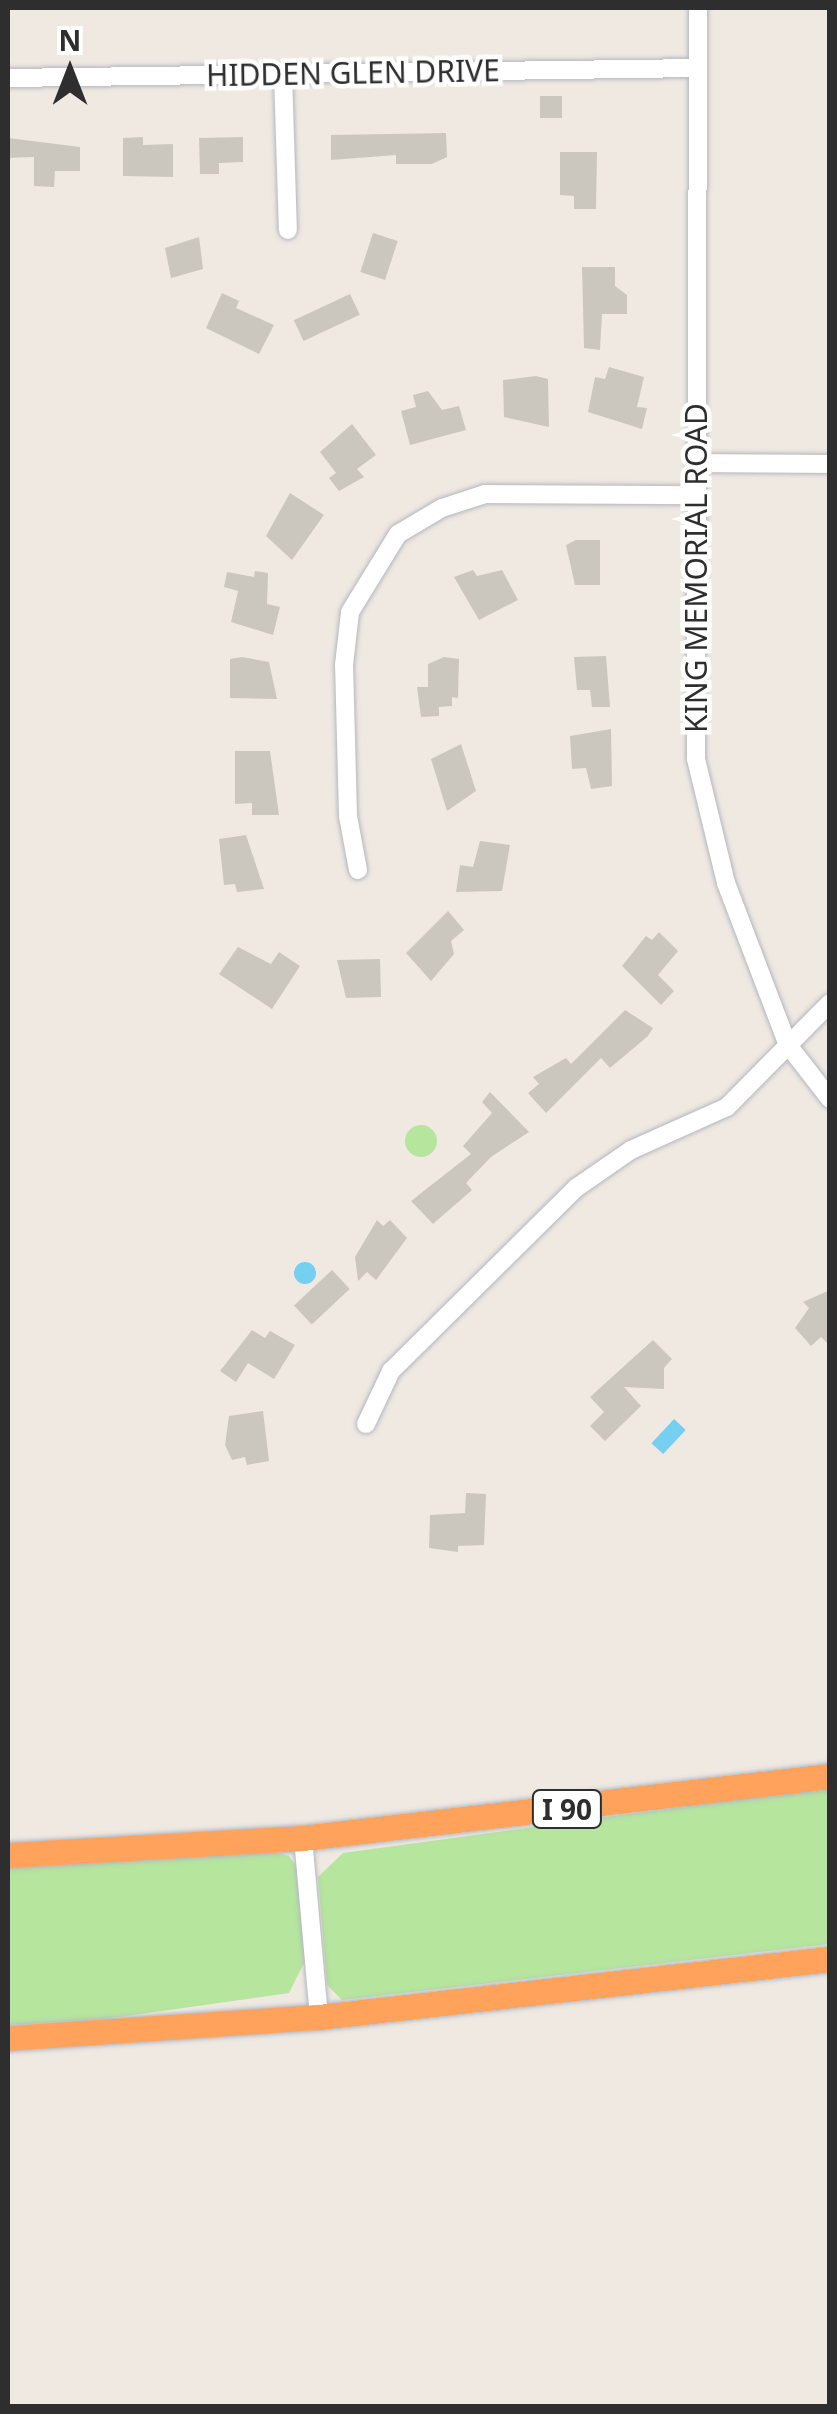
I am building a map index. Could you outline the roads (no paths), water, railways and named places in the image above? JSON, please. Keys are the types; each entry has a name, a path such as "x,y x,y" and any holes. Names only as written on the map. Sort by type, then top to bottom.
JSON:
{"highway":[{"name":"I 90","path":"8,1855 303,1838 830,1776"},
{"path":"8,2038 319,2017 830,1959"}],"street":[{"name":"KING MEMORIAL ROAD","path":"698,8 696,759 726,884 788,1045 830,1099"},
{"name":"HIDDEN GLEN DRIVE","path":"8,78 698,68"},
{"path":"283,74 288,230"},
{"path":"695,463 830,464"},
{"path":"358,870 348,816 344,665 350,612 398,534 442,508 485,494 695,495"},
{"path":"366,1424 391,1371 576,1188 631,1150 726,1107 830,1003"},
{"path":"303,1838 319,2017"}],"water":[{"path":"305,1262 313,1265 313,1281 305,1284 297,1281 294,1273 297,1265"},
{"path":"674,1419 686,1430 663,1454 651,1443"}]}
